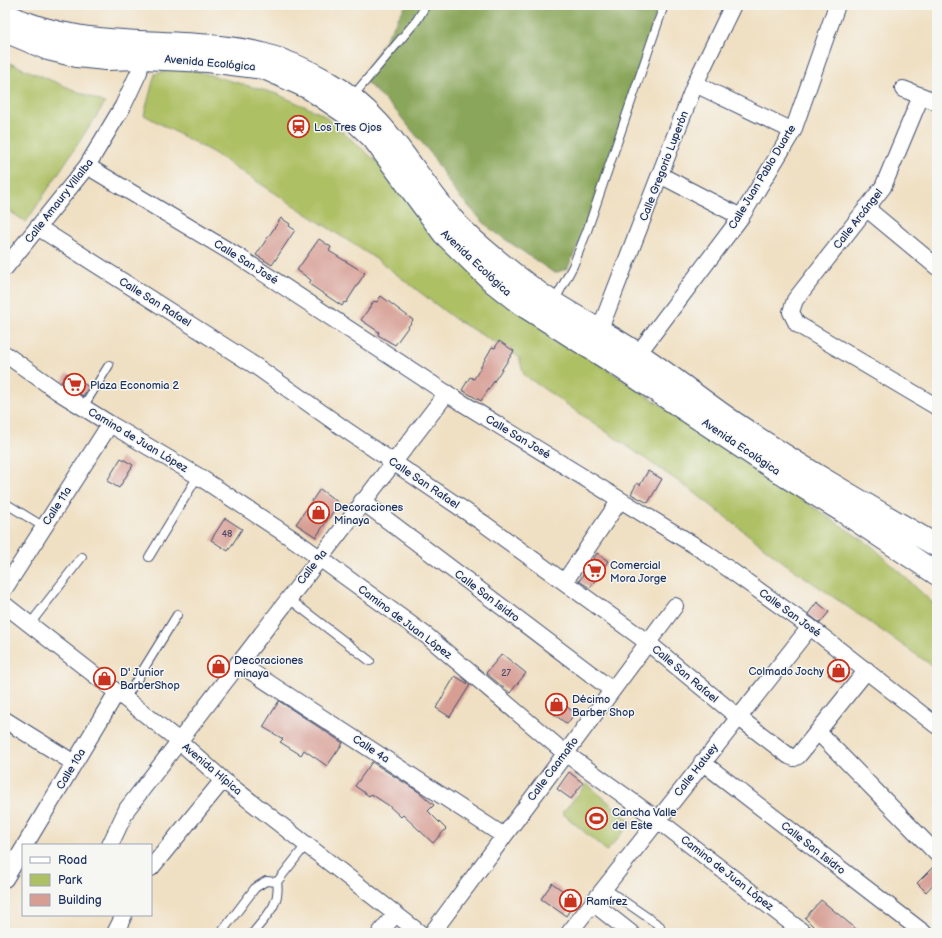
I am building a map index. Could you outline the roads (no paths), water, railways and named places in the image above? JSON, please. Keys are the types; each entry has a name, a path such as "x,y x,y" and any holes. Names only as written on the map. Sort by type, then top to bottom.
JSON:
{"main road":[{"name":"Avenida Ecológica","path":"5,14 22,22 58,33 116,41 143,50 208,61 264,68 309,88 349,115 373,138 444,234 493,282 537,303 937,546"},
{"name":"Avenida Ecológica","path":"5,31 48,49 77,56 106,59 143,50 210,46 262,54 290,62 352,97 392,138 454,221 499,262 537,303 594,337"},
{"name":"Avenida Ecológica","path":"632,361 787,477 844,512 929,569 937,585"},
{"path":"887,517 912,521 937,530"}],"street":[{"name":"Calle Gregorio Luperón","path":"594,337 660,175 695,84 733,5"},
{"name":"Calle Juan Pablo Duarte","path":"632,361 741,217 793,131 837,5"},
{"name":"Calle Amaury Villalba","path":"5,268 39,228 87,166 124,106 140,72 143,50"},
{"path":"695,84 793,131"},
{"path":"903,89 937,102"},
{"name":"Calle Arcángel","path":"921,96 883,187 795,300 791,312 797,324 937,407"},
{"name":"Calle San José","path":"87,166 239,257 447,393 702,550 810,627 937,726"},
{"path":"660,175 741,217"},
{"path":"866,208 937,267"},
{"name":"Calle San Rafael","path":"39,228 257,366 393,462 483,522 647,642 738,717 789,756 794,758 818,732"},
{"name":"Camino de Juan López","path":"5,354 83,407 198,476 319,558 427,636 565,753 658,820 796,930"},
{"name":"Calle 9a","path":"110,844 127,809 178,740 447,393"},
{"name":"Calle 11a","path":"5,588 110,424"},
{"path":"565,581 620,500"},
{"name":"Calle San Isidro","path":"362,502 612,690"},
{"name":"Avenida Hípica","path":"5,605 178,740 223,780 420,933"},
{"name":"Calle Caamaño","path":"432,933 675,606"},
{"name":"Calle Hatuey","path":"569,933 702,762 810,627"},
{"name":"Calle 4a","path":"238,663 504,836"},
{"path":"867,670 818,732 937,854"},
{"name":"Calle 10a","path":"26,844 74,763 121,696"},
{"path":"5,720 74,763"},
{"name":"Calle San Isidro","path":"702,762 924,933"},
{"path":"152,867 223,780"},
{"path":"5,879 15,854"},
{"path":"593,903 631,933"},
{"path":"380,933 394,914"},
{"path":"115,933 124,916"}],"lane":[{"path":"352,97 418,20 426,5"},
{"path":"537,303 573,266 587,231 664,5"},
{"path":"83,407 109,365"},
{"path":"149,557 198,476"},
{"path":"5,503 44,527"},
{"path":"30,624 82,557"},
{"path":"288,598 370,661"},
{"path":"121,696 177,615"},
{"path":"253,933 278,901 279,893 277,882 306,845"},
{"path":"221,933 255,888 266,881 277,882"},
{"path":"605,888 660,926"}],"place":[{"name":"Los Tres Ojos","path":"298,127"},
{"name":"Plaza Economia 2","path":"75,385"},
{"name":"Decoraciones Minaya","path":"318,513"},
{"name":"Comercial Mora Jorge","path":"594,571"},
{"name":"Decoraciones minaya","path":"219,666"},
{"name":"Colmado Jochy","path":"839,671"},
{"name":"D' Junior BarberShop","path":"105,678"},
{"name":"Décimo Barber Shop","path":"557,705"},
{"name":"Cancha Valle del Este","path":"597,818"},
{"name":"Ramírez","path":"570,901"}]}
